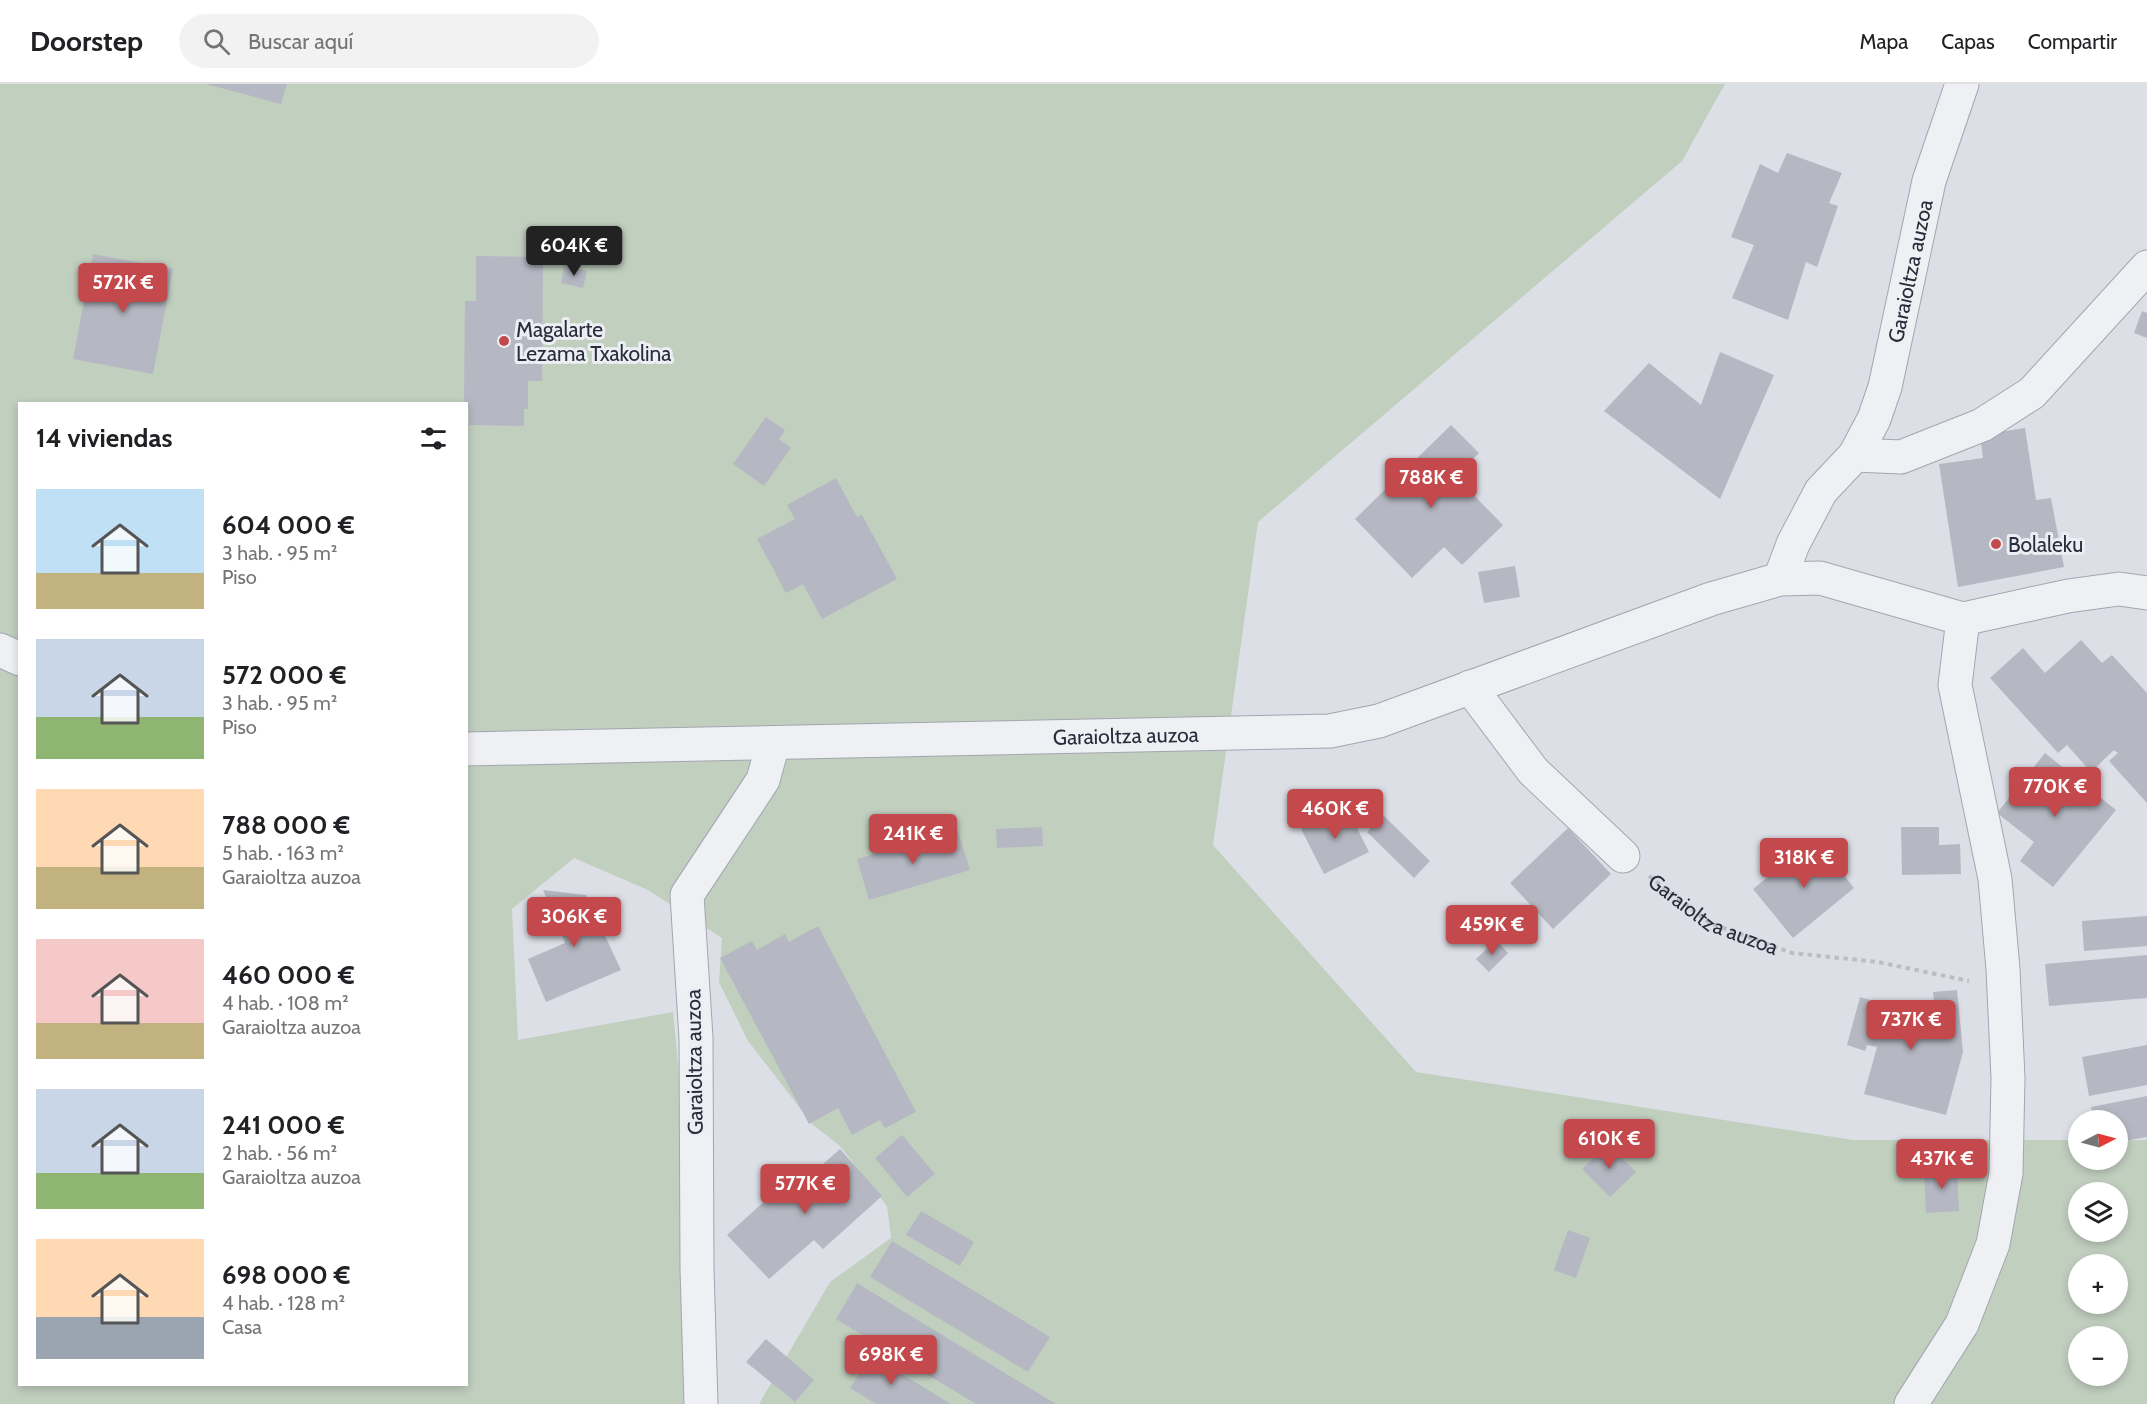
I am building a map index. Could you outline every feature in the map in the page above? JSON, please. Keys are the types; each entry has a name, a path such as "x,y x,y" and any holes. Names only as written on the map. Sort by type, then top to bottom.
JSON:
{"street":[{"name":"Garaioltza auzoa","path":"1780,579 1793,543 1821,491 1855,455 1874,419 1885,387 1929,181 1962,84"},
{"path":"1855,455 1901,457 1983,425 2032,393 2147,267"},
{"name":"Garaioltza auzoa","path":"468,749 1330,731 1379,721 1711,599 1780,579 1820,578 1963,619 2068,596 2119,589 2147,592"},
{"path":"1911,1404 1962,1324 1993,1244 2006,1173 2007,1078 2003,969 1995,879 1955,685 1963,619"},
{"path":"0,650 18,658"},
{"path":"1470,687 1533,771 1623,856"},
{"name":"Garaioltza auzoa","path":"701,1404 697,1268 696,1038 687,895 763,780 773,744"}],"path":[{"name":"Garaioltza auzoa","path":"1623,856 1710,923 1792,953 1878,962 1966,982 2003,969"}],"green space":[{"path":"0,84 1725,84 1682,161 1258,522 1213,845 1416,1072 1853,1140 2068,1140 2068,1170 2128,1170 2128,1140 2147,1140 2147,1404 759,1404 830,1282 891,1238 887,1206 840,1146 813,1125 748,1041 719,982 722,938 648,890 574,858 512,909 518,1040 673,1012 706,1404 0,1404"}],"building":[{"path":"206,84 287,84 281,104"},
{"path":"1787,153 1842,173 1829,203 1838,206 1817,267 1806,262 1788,320 1732,298 1754,245 1731,237 1760,164 1778,173"},
{"path":"592,244 593,260 572,262 570,246"},
{"path":"93,254 173,269 153,374 73,359"},
{"name":"Magalarte Lezama Txakolina","path":"476,256 543,257 542,381 528,381 528,409 524,409 524,426 469,425 468,402 464,402 465,301 476,301"},
{"path":"564,266 587,271 583,288 561,283"},
{"path":"2142,311 2147,313 2147,338 2134,333"},
{"path":"1720,352 1774,375 1720,499 1604,411 1649,363 1701,405"},
{"path":"766,417 785,430 779,439 791,448 764,486 733,464"},
{"path":"1451,425 1479,453 1456,477 1503,525 1462,565 1444,547 1412,578 1355,519"},
{"path":"2025,428 2036,500 2051,498 2064,567 1958,587 1939,464 1983,458 1980,435"},
{"path":"836,478 857,517 862,515 897,579 822,619 803,584 786,593 757,539 795,519 787,505"},
{"path":"1515,566 1520,597 1484,603 1478,572"},
{"path":"2081,640 2102,663 2112,655 2147,693 2147,803 2109,761 2118,753 2114,750 2091,772 2067,745 2058,753 1990,678 2023,648 2045,673"},
{"path":"2045,753 2116,810 2053,887 2020,861 2034,842 1997,813"},
{"path":"1346,806 1369,852 1324,874 1301,829"},
{"path":"1383,815 1430,861 1414,878 1367,832"},
{"path":"1042,827 1043,846 997,848 996,829"},
{"path":"1901,827 1939,827 1939,845 1960,844 1961,874 1902,875"},
{"path":"1568,828 1611,874 1553,929 1510,883"},
{"path":"957,829 970,870 869,900 857,859"},
{"path":"1815,839 1854,888 1793,938 1753,889"},
{"path":"543,890 586,895 621,970 546,1002 528,959 565,943"},
{"path":"2147,916 2147,946 2084,951 2082,921"},
{"path":"818,926 916,1112 885,1128 880,1120 852,1135 838,1108 809,1124 720,958 752,941 757,950 785,934 789,942"},
{"path":"1496,940 1508,953 1489,972 1476,959"},
{"path":"2147,955 2147,998 2049,1006 2045,964"},
{"path":"1957,990 1963,1052 1946,1115 1864,1094 1877,1047 1867,1045 1865,1051 1847,1045 1860,997 1936,1018 1933,992"},
{"path":"2147,1045 2147,1085 2089,1096 2082,1057"},
{"path":"2147,1096 2147,1137 2128,1140 2128,1110 2092,1110 2091,1107"},
{"path":"902,1135 935,1174 907,1197 875,1158"},
{"path":"1608,1144 1636,1172 1610,1197 1582,1169"},
{"path":"840,1149 882,1196 823,1249 814,1240 769,1279 727,1235 778,1189 786,1197"},
{"path":"1957,1168 1959,1211 1926,1213 1924,1170"},
{"path":"921,1211 974,1242 960,1266 906,1235"},
{"path":"1568,1230 1590,1238 1576,1278 1554,1270"},
{"path":"892,1241 1050,1337 1028,1372 870,1277"},
{"path":"857,1283 1056,1404 976,1404 836,1319"},
{"path":"766,1339 814,1380 795,1402 746,1362"},
{"path":"871,1355 951,1404 876,1404 850,1388"}],"place":[{"name":"Magalarte Lezama Txakolina","path":"504,341"},
{"name":"Bolaleku","path":"1996,544"}]}
